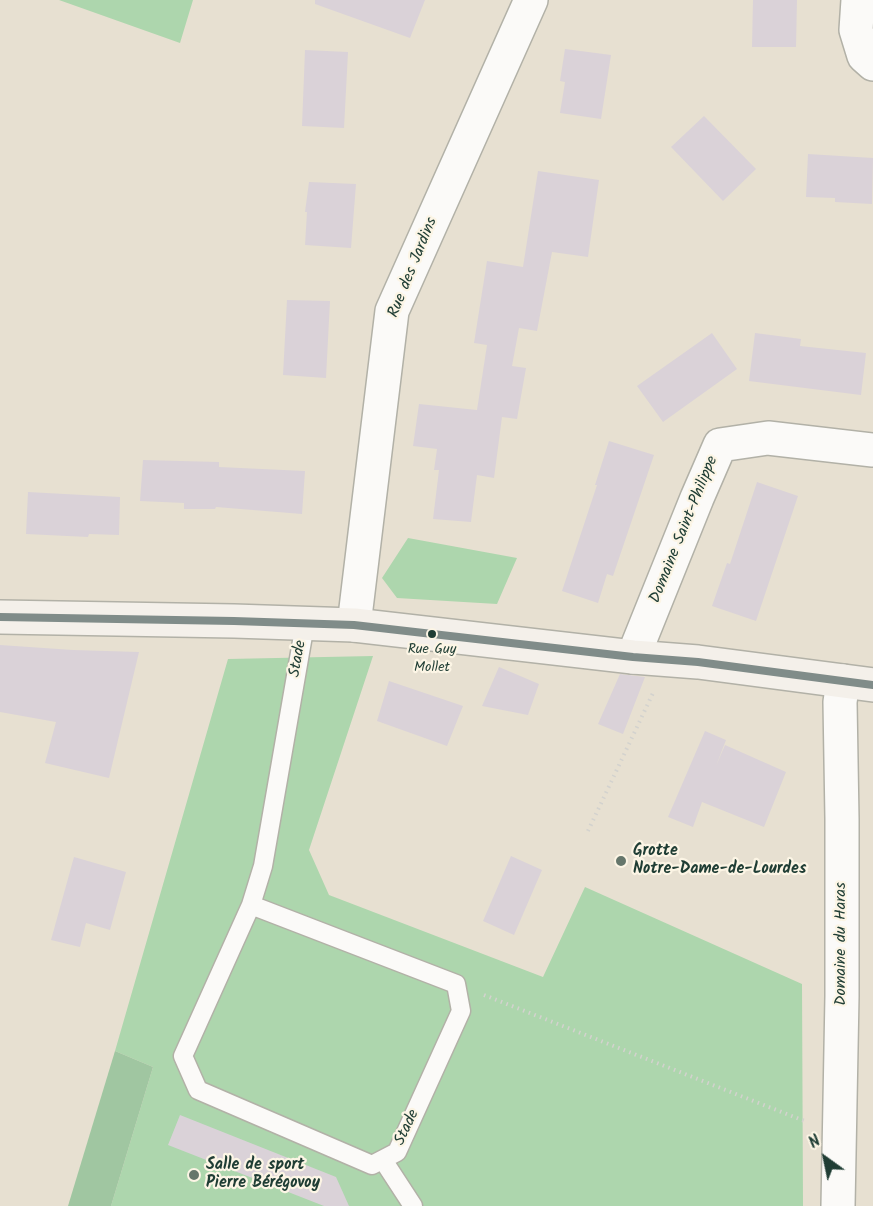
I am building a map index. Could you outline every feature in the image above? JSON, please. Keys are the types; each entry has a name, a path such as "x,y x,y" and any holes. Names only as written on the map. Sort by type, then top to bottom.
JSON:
{"street":[{"name":"Rue des Jardins","path":"354,625 392,311 531,0"},
{"path":"858,0 856,30 864,56 873,64"},
{"name":"Domaine Saint-Philippe","path":"633,657 720,445 768,438 873,450"},
{"path":"0,617 354,625 633,657 698,662 858,683"},
{"name":"Domaine du Haras","path":"838,1206 842,843 840,702 858,683"}],"lane":[{"name":"Stade","path":"305,624 262,866 251,904 183,1056 198,1090 372,1166 397,1152 461,1011 456,984"},
{"path":"251,904 456,984"},
{"path":"384,1160 413,1206"}],"path":[{"path":"588,831 669,660"},
{"path":"456,984 808,1123 840,1123"}],"green space":[{"path":"59,0 193,0 180,43"},
{"path":"408,538 517,558 497,604 397,598 382,578"},
{"path":"373,656 309,850 329,895 543,977 585,887 802,984 803,1206 111,1206 153,1067 115,1051 228,659"},
{"path":"115,1051 153,1067 111,1206 68,1206"}],"building":[{"path":"315,0 425,0 410,38 315,4"},
{"path":"753,0 797,0 796,47 752,47"},
{"path":"565,49 611,55 601,119 560,113 565,82 560,81"},
{"path":"305,50 348,52 344,128 302,126"},
{"path":"704,116 756,169 723,201 671,147"},
{"path":"808,154 873,158 872,204 835,202 835,198 806,197"},
{"path":"538,171 599,180 588,257 552,252 537,331 519,328 512,366 526,368 517,419 502,417 494,478 477,475 471,522 433,519 439,470 434,470 437,449 413,446 419,404 477,410 487,345 474,343 487,261 523,267"},
{"path":"309,182 356,184 351,248 305,245 307,212 305,212"},
{"path":"287,300 330,301 326,378 283,375"},
{"path":"712,333 737,369 663,422 637,386"},
{"path":"755,333 801,339 800,346 866,353 861,395 749,381"},
{"path":"609,441 654,455 613,576 607,574 598,603 562,591"},
{"path":"143,460 219,462 219,467 305,471 302,514 216,507 215,509 184,509 184,503 140,501"},
{"path":"757,482 798,496 756,621 712,606 727,563 730,564"},
{"path":"28,492 120,497 119,535 89,534 88,537 26,534"},
{"path":"0,645 139,652 109,778 45,763 56,722 0,712"},
{"path":"499,667 539,684 528,715 482,706"},
{"path":"620,674 645,677 623,734 598,724"},
{"path":"389,681 463,706 447,746 377,721"},
{"path":"705,731 726,740 716,766 725,745 786,772 764,827 702,802 693,827 668,817"},
{"path":"511,856 542,870 514,935 483,921"},
{"path":"74,857 126,872 110,930 86,923 80,947 51,940"},
{"path":"180,1115 336,1177 349,1206 324,1206 168,1145"}],"transit line":[{"path":"0,617 354,625 633,657 698,662 873,685"}],"place":[{"name":"Rue Guy Mollet","path":"432,634"},
{"name":"Grotte Notre-Dame-de-Lourdes","path":"621,861"},
{"name":"Salle de sport Pierre Bérégovoy","path":"194,1175"}]}
